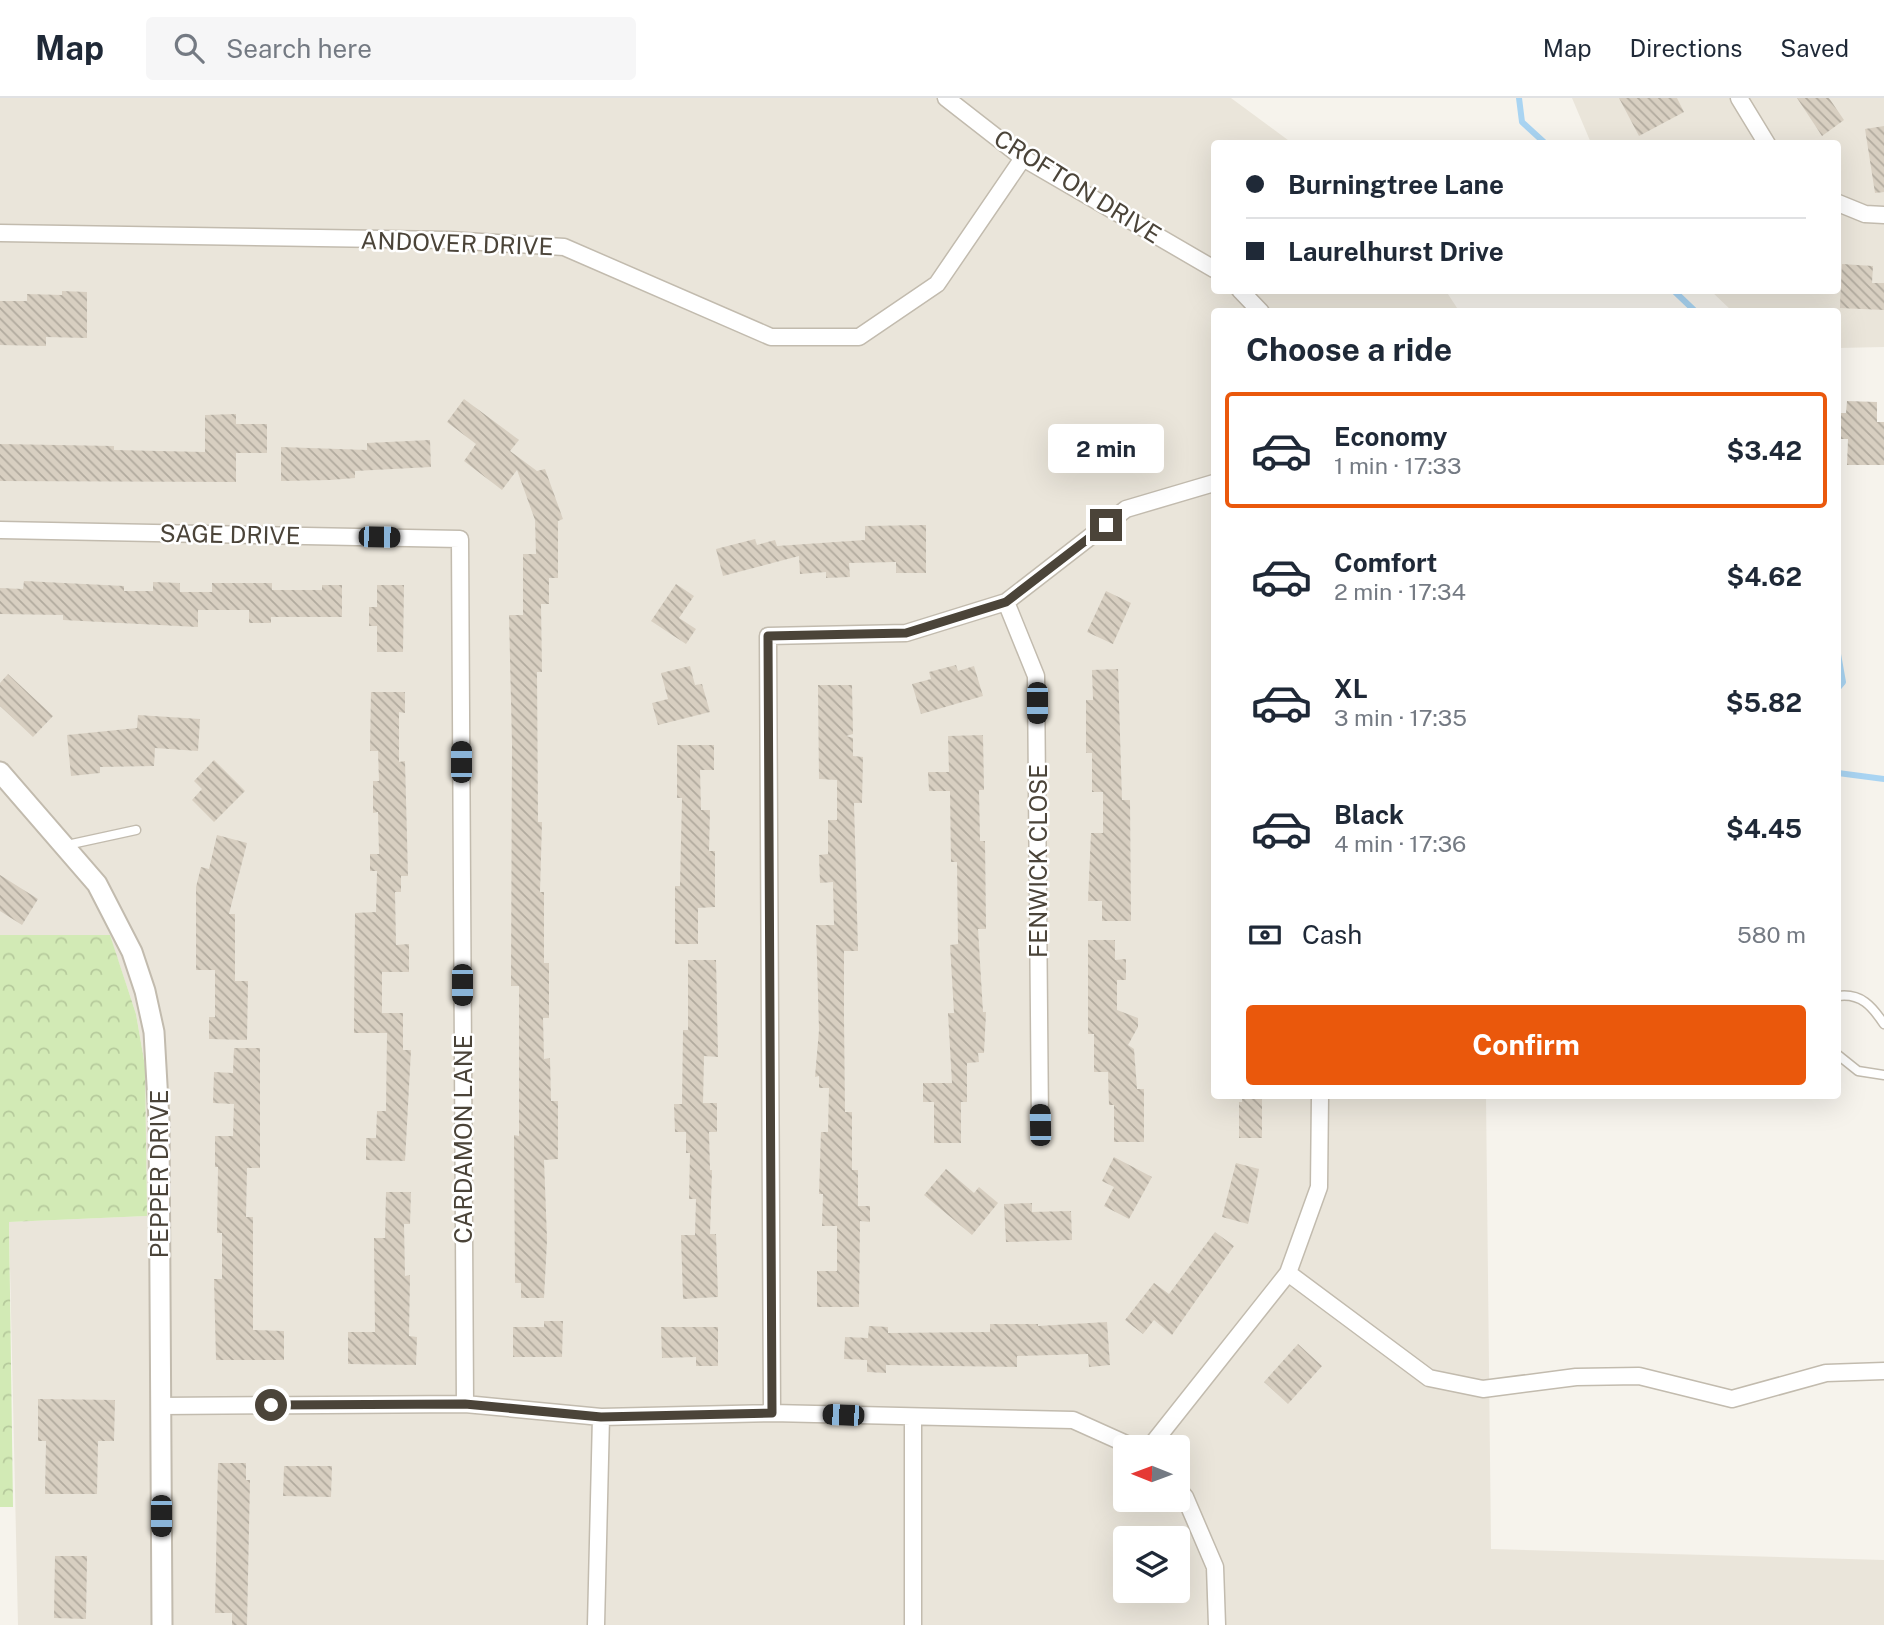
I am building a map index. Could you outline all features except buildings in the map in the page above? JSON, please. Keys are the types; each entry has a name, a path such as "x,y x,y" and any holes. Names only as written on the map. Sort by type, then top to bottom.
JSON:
{"street":[{"name":"CROFTON DRIVE","path":"946,98 1023,158 1211,267"},
{"path":"1739,98 1765,140"},
{"name":"ANDOVER DRIVE","path":"0,233 449,240 564,247 771,337 859,337 937,284 1023,158"},
{"path":"1841,204 1865,214 1884,215"},
{"path":"1244,294 1257,308"},
{"path":"772,1413 768,636 906,633 1006,602 1126,509 1211,484"},
{"name":"SAGE DRIVE","path":"0,530 460,539"},
{"name":"CARDAMON LANE","path":"460,539 465,1404"},
{"name":"FENWICK CLOSE","path":"1006,602 1036,676 1040,1125"},
{"name":"PEPPER DRIVE","path":"0,772 97,884 114,914 141,978 154,1032 158,1075 162,1625"},
{"path":"1160,1435 1288,1273 1319,1187 1320,1099"},
{"path":"1288,1273 1429,1378 1483,1389 1576,1377 1639,1377 1732,1399 1826,1373 1884,1371"},
{"path":"160,1406 465,1404 601,1417 772,1413 1073,1420 1113,1438"},
{"path":"596,1625 601,1417"},
{"path":"913,1417 913,1625"},
{"path":"1190,1509 1215,1567 1217,1625"}],"lane":[{"path":"64,846 136,830"},
{"path":"1841,995 1848,994 1871,1003 1884,1024"},
{"path":"1841,1057 1858,1071 1884,1075"}],"shaded area":[{"path":"0,98 1231,98 1288,140 1211,140 1211,294 1448,294 1457,308 1211,308 1211,1099 1486,1099 1491,1549 1884,1560 1884,1625 18,1625 9,1222 146,1216 145,1066 136,1014 110,936 0,935"},
{"path":"1572,98 1884,98 1884,347 1841,348 1841,308 1729,308 1714,294 1841,294 1841,140 1590,140"}],"green space":[{"path":"0,935 110,935 136,1014 145,1066 147,1216 9,1222 13,1507 0,1507"}],"waterway":[{"path":"1519,98 1522,122 1542,140"},
{"path":"1677,294 1692,308"},
{"path":"1841,671 1841,684"},
{"path":"1841,773 1884,779"}],"route":[{"path":"271,1405 465,1404 601,1417 772,1413 768,636 906,633 1006,602 1106,525"}]}
